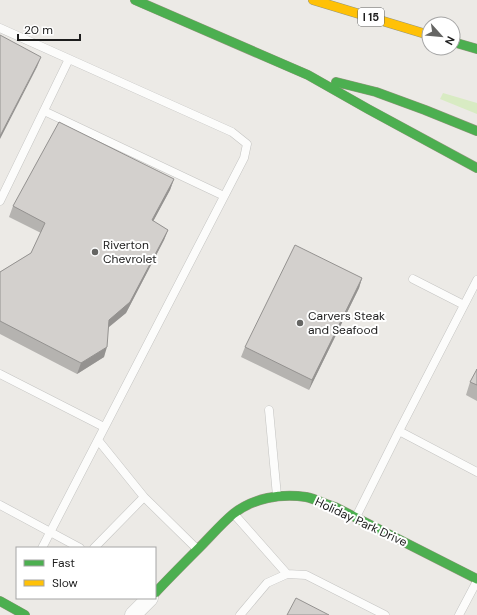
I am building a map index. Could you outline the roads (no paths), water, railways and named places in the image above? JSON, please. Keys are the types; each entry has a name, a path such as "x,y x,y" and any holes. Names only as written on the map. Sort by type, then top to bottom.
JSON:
{"main road":[{"path":"135,0 308,75 477,168"},
{"name":"I 15","path":"313,0 421,33"},
{"path":"461,44 477,49"},
{"path":"308,75 376,92 477,131"},
{"name":"Holiday Park Drive","path":"156,592 217,529 247,505 262,499 296,496 316,499 477,580"},
{"path":"0,601 12,603 25,615"}],"street":[{"path":"133,615 149,599"}],"lane":[{"path":"0,28 232,132 247,144 244,158 42,547"},
{"path":"0,201 69,59"},
{"path":"44,111 224,196"},
{"path":"413,278 464,305"},
{"path":"356,518 477,280"},
{"path":"0,374 104,427"},
{"path":"269,410 277,497"},
{"path":"399,431 477,472"},
{"path":"98,440 144,497 198,550"},
{"path":"95,547 144,497"},
{"path":"0,506 78,547"},
{"path":"234,514 286,574"},
{"path":"240,615 267,583 286,574 306,575 385,615"},
{"path":"459,615 477,580"},
{"path":"6,615 12,603"}],"place":[{"name":"Riverton Chevrolet","path":"95,252"},
{"name":"Carvers Steak and Seafood","path":"300,323"}]}
